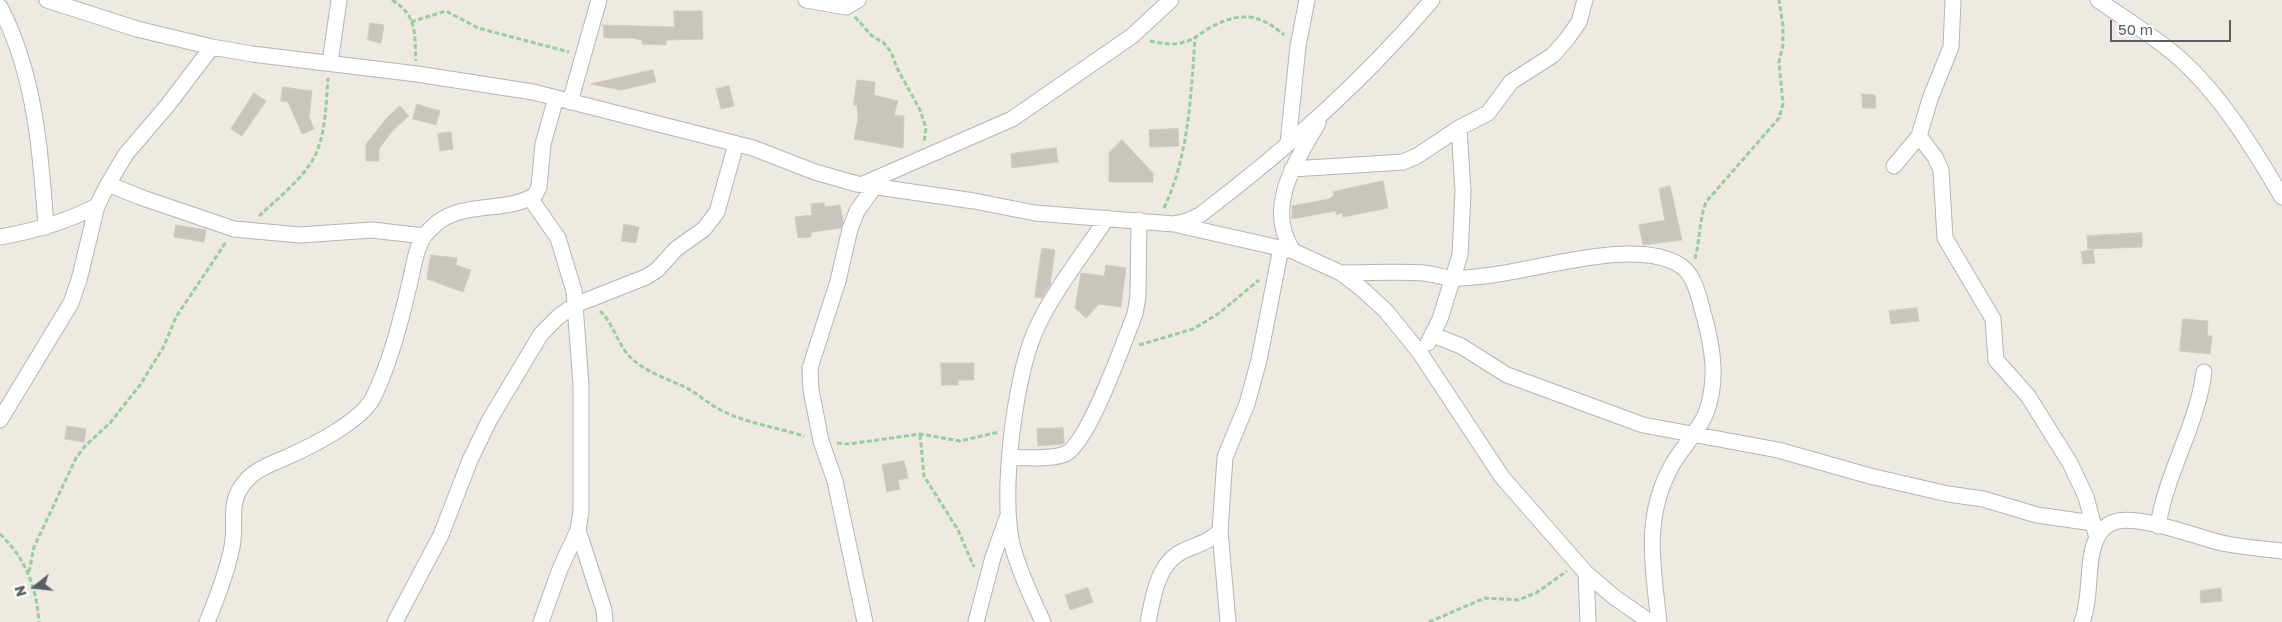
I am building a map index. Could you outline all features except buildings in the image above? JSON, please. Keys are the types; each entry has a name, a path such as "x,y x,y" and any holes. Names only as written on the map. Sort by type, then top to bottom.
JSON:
{"street":[{"path":"47,0 137,29 212,47 252,54 417,74 533,92 754,148 815,172 868,185 974,201 1034,213 1174,224 1287,250 1341,273 1386,311 1420,353 1502,477 1581,568 1614,597 1650,622"},
{"path":"330,63 339,0"},
{"path":"207,622 233,544 233,505 238,490 246,480 262,468 310,446 341,427 361,413 372,400 383,376 400,322 418,250 424,236 438,222 451,216 469,210 530,198 535,195 539,187 543,144 585,57 599,0"},
{"path":"806,0 852,3"},
{"path":"865,622 835,481 821,441 811,390 810,368 838,281 850,229 868,185 923,157 1012,119 1132,36 1171,0"},
{"path":"1288,144 1298,46 1307,0"},
{"path":"1174,224 1187,221 1200,214 1288,144 1381,58 1432,0"},
{"path":"1292,170 1403,162 1417,156 1459,128 1488,113 1511,82 1553,56 1579,22 1585,0"},
{"path":"1894,166 1919,136 1930,99 1952,47 1952,0"},
{"path":"2098,0 2169,49 2215,96 2249,143 2282,197"},
{"path":"0,7 15,42 32,108 44,178 46,227"},
{"path":"0,420 71,303 80,280 97,206 108,184 126,154 167,106 212,47"},
{"path":"1228,622 1220,531 1225,457 1247,404 1259,360 1277,266 1287,250 1281,207 1285,184 1326,108"},
{"path":"1420,353 1433,335 1460,255 1463,192 1459,128"},
{"path":"1919,136 1935,157 1941,170 1945,238 1993,319 1996,360 2034,404 2070,463 2086,497 2097,538"},
{"path":"394,622 442,534 470,460 490,419 541,334 559,316 582,302 646,277 713,220 736,144"},
{"path":"108,184 140,197 239,230 300,235 372,230 424,236"},
{"path":"530,198 558,238 582,302 581,512 578,530 560,569 541,622"},
{"path":"0,237 46,227 74,218 97,206"},
{"path":"1043,622 1023,577 1013,547 1008,515 1008,490 1014,429 1024,361 1034,332 1076,262 1107,218"},
{"path":"1011,458 1046,457 1064,454 1071,450 1094,414 1135,314 1138,296 1139,220"},
{"path":"1341,273 1426,273 1452,278 1484,276 1548,264 1640,253 1660,255 1682,266 1691,277 1709,333 1714,362 1706,413 1672,465 1660,491 1653,515 1653,559 1659,622"},
{"path":"1433,335 1461,346 1507,375 1643,425 1778,450 1870,476 1948,494 1983,499 2037,515 2093,523"},
{"path":"2158,526 2160,511 2188,435 2204,372"},
{"path":"976,622 983,591 1008,515"},
{"path":"2082,622 2088,606 2092,552 2097,538 2106,526 2115,522 2158,526 2221,542 2282,551"},
{"path":"578,530 604,610 605,622"},
{"path":"1148,622 1156,587 1172,558 1203,543 1220,531"},
{"path":"1581,568 1588,622"}],"path":[{"path":"392,0 408,12 412,22 417,74"},
{"path":"1691,277 1700,242 1700,216 1706,202 1748,150 1772,127 1781,111 1783,104 1779,62 1783,45 1783,26 1779,0"},
{"path":"852,3 872,36 884,43 891,52 897,68 920,110 926,128 923,157"},
{"path":"412,22 446,11 478,28 585,57"},
{"path":"1132,36 1162,44 1184,43 1226,21 1254,17 1264,20 1298,46"},
{"path":"1157,222 1174,187 1181,161 1190,102 1195,37"},
{"path":"29,572 34,547 76,458 84,446 107,427 140,385 162,348 176,317 239,230 303,174 314,159 326,108 330,63"},
{"path":"1121,349 1168,338 1193,329 1218,314 1277,266"},
{"path":"582,302 608,318 622,347 632,358 649,371 687,388 717,408 747,420 821,441 849,444 920,434 960,441 1014,429"},
{"path":"920,434 924,476 958,530 983,591"},
{"path":"0,534 20,556 29,572 39,622"},
{"path":"1429,622 1485,598 1518,600 1536,594 1581,568"}]}
